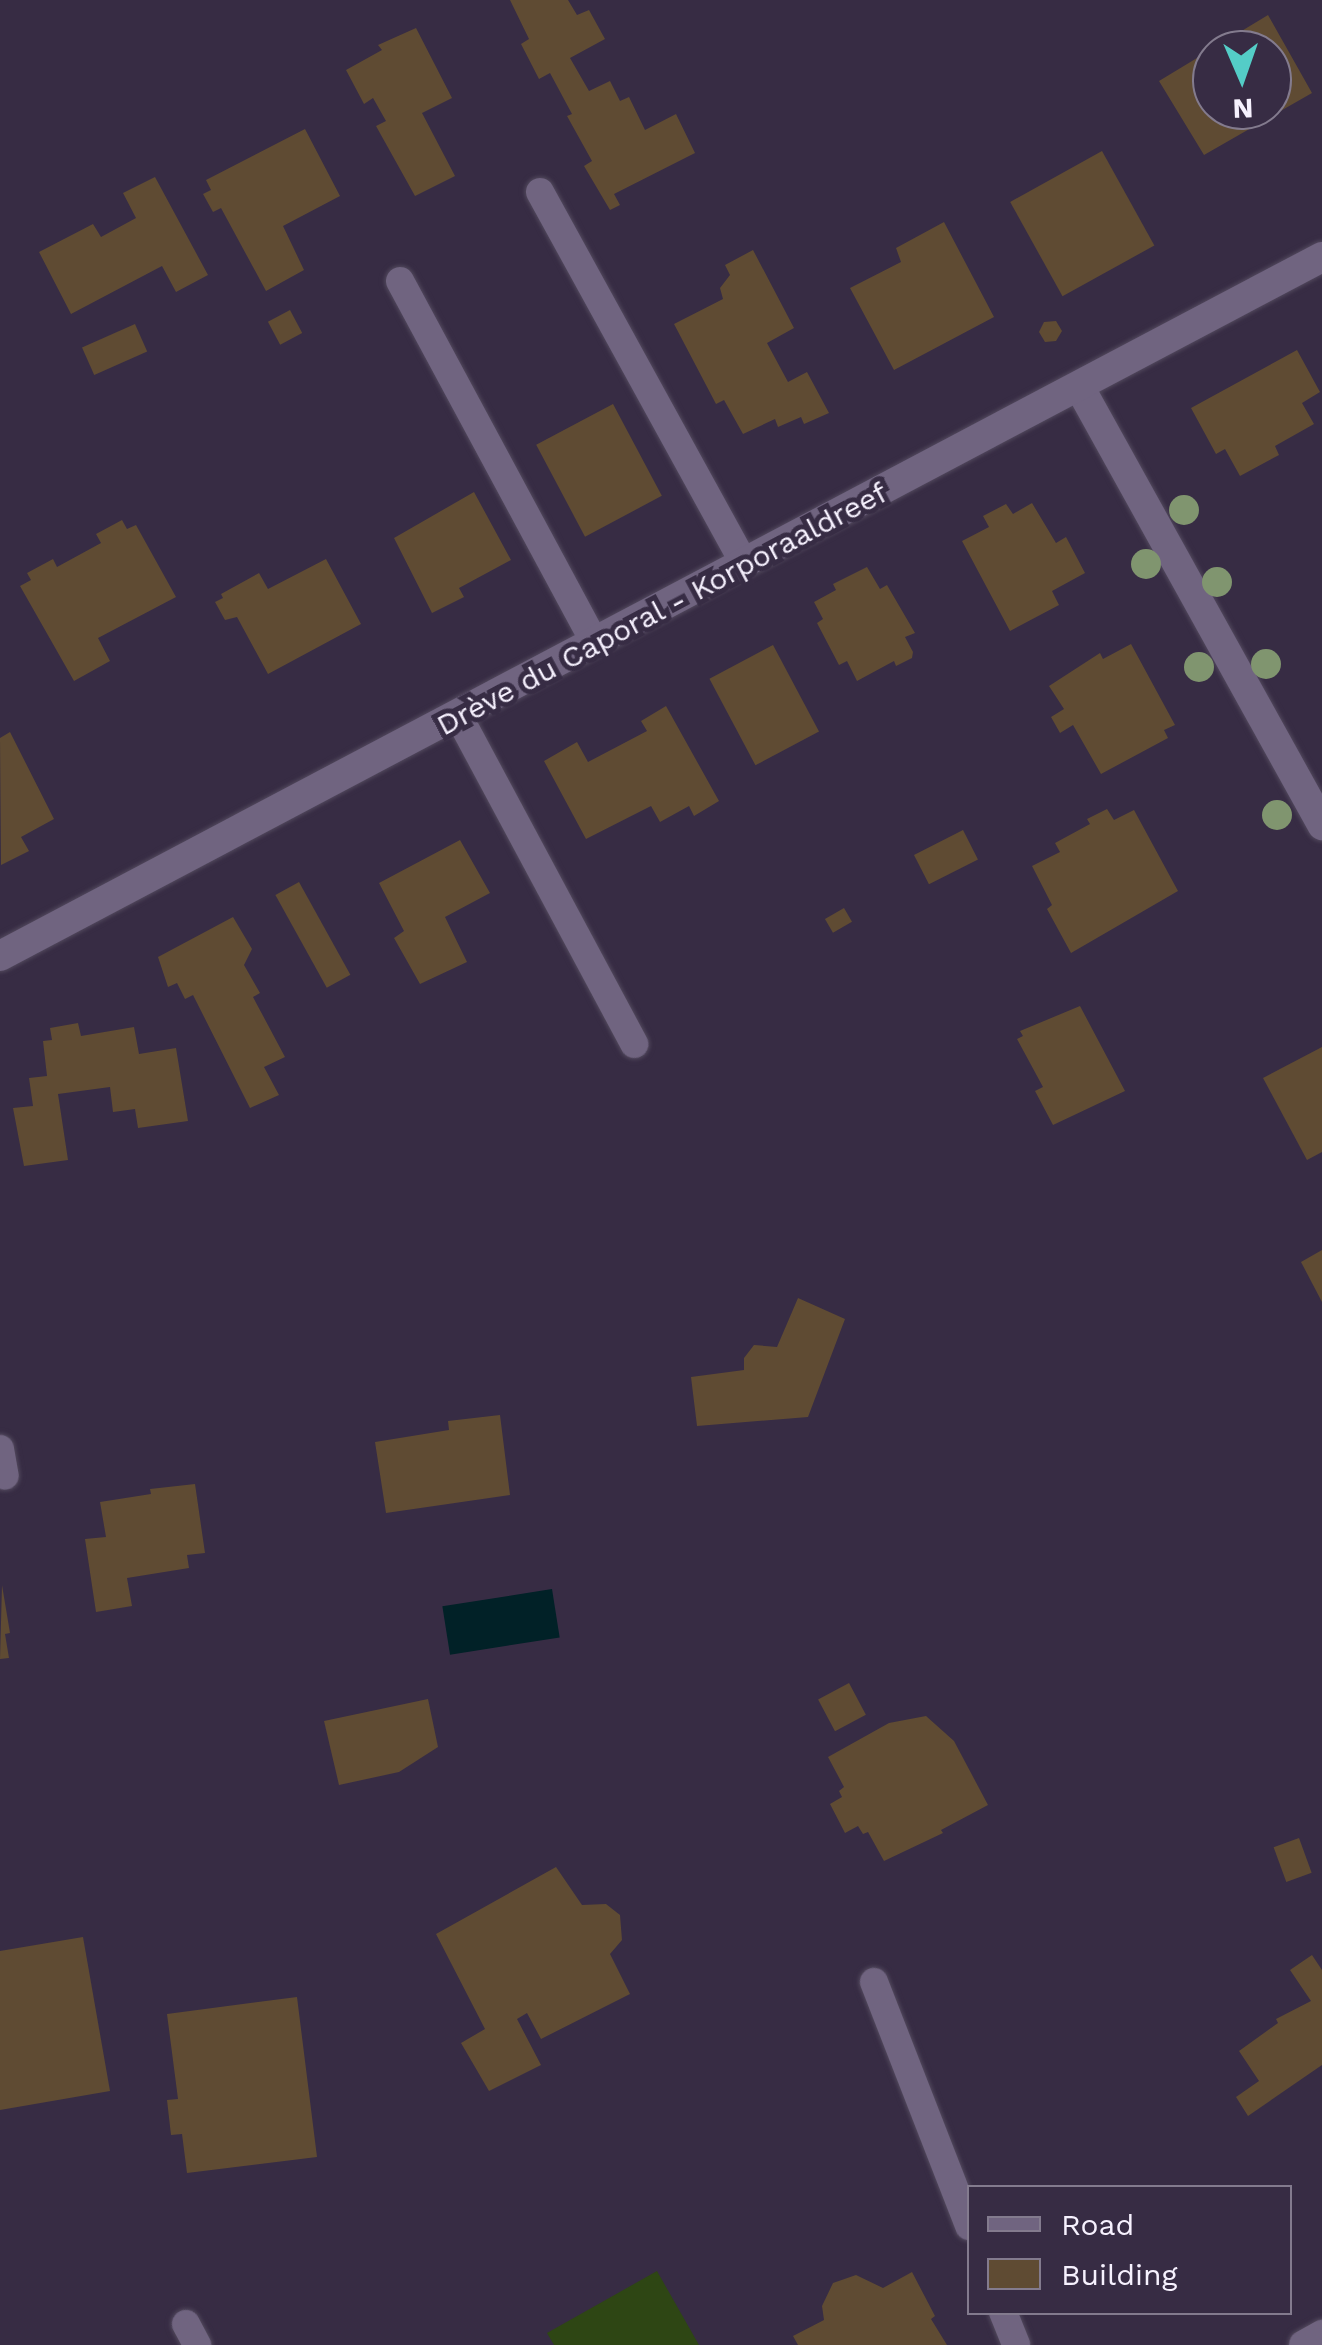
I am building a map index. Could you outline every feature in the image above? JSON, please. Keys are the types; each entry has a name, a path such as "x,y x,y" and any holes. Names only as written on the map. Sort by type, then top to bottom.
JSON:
{"street":[{"name":"Drève du Caporal - Korporaaldreef","path":"0,956 459,717 594,641 1322,257"},
{"path":"1080,388 1322,826"},
{"path":"1304,2345 1322,2336"}],"lane":[{"path":"540,192 744,563"},
{"path":"400,281 594,641"},
{"path":"459,717 634,1044"},
{"path":"874,1982 967,2218"},
{"path":"1005,2315 1016,2345"}],"green space":[{"path":"657,2271 699,2345 554,2345 547,2333"}],"shaded area":[{"path":"552,1589 560,1637 450,1655 442,1606"}],"building":[{"path":"510,0 568,0 577,15 589,10 605,39 570,58 589,91 610,81 620,101 629,97 645,130 676,114 695,153 614,194 620,205 610,210 584,166 592,161 567,116 572,114 550,73 539,79 521,44 529,39"},
{"path":"1268,15 1276,30 1243,30"},
{"path":"416,28 452,98 422,113 455,176 415,196 376,126 386,121 373,98 364,104 346,70 382,50 378,45"},
{"path":"1292,58 1312,93 1292,104"},
{"path":"1192,61 1192,130 1248,130 1204,155 1159,81"},
{"path":"305,129 340,196 283,226 304,270 266,291 221,208 213,212 203,194 211,190 206,180"},
{"path":"1102,151 1154,245 1063,296 1010,202"},
{"path":"155,177 208,275 176,292 162,266 71,314 39,252 93,224 101,237 136,218 123,193"},
{"path":"944,222 994,317 894,370 850,288 901,262 896,248"},
{"path":"753,250 794,328 767,343 788,382 807,372 829,413 804,424 801,417 778,427 775,419 743,434 724,400 716,404 674,324 723,299 720,288 730,275 725,265"},
{"path":"290,310 302,333 280,345 268,322"},
{"path":"1056,321 1062,331 1056,341 1045,342 1039,332 1044,322"},
{"path":"135,324 147,351 94,375 82,348"},
{"path":"1297,350 1320,392 1302,403 1314,424 1275,446 1279,455 1240,476 1225,449 1216,454 1191,408"},
{"path":"613,404 662,496 585,537 536,445"},
{"path":"474,492 511,560 459,588 464,597 432,613 394,538"},
{"path":"1032,503 1056,543 1066,537 1085,573 1052,591 1059,605 1010,631 962,541 989,527 983,516 1006,504 1013,514"},
{"path":"122,520 127,529 136,525 176,597 98,638 110,661 74,681 20,586 31,580 27,573 53,559 57,567 101,543 96,534"},
{"path":"326,559 361,624 268,674 237,617 225,620 215,602 223,598 221,594 259,573 268,589"},
{"path":"867,567 880,589 887,585 915,633 905,637 912,658 896,666 894,661 857,681 847,661 839,665 817,623 823,619 814,602 836,590 833,584"},
{"path":"1131,644 1175,725 1164,730 1168,738 1101,774 1073,725 1060,733 1051,717 1064,709 1049,686 1100,653 1103,659"},
{"path":"773,645 819,732 755,765 709,679"},
{"path":"666,706 719,801 694,816 689,806 660,822 651,806 586,839 544,761 577,742 588,762 647,731 641,721"},
{"path":"10,732 54,819 21,837 29,851 1,865 0,738"},
{"path":"1107,809 1114,820 1134,810 1178,891 1071,953 1047,909 1052,905 1032,866 1060,852 1055,843 1090,824 1087,819"},
{"path":"963,830 978,859 929,884 914,855"},
{"path":"460,840 490,893 445,917 467,962 420,984 394,938 404,931 379,883"},
{"path":"299,882 350,975 327,988 275,895"},
{"path":"844,908 852,922 833,933 825,919"},
{"path":"233,917 252,949 244,965 260,993 253,997 285,1057 264,1067 279,1095 250,1108 193,995 185,999 177,983 168,987 158,957"},
{"path":"1080,1006 1125,1091 1053,1125 1035,1091 1043,1087 1017,1039 1023,1036 1020,1031"},
{"path":"78,1023 81,1036 134,1027 139,1054 176,1048 188,1121 138,1128 135,1109 113,1112 110,1087 58,1094 68,1160 24,1166 13,1108 33,1106 29,1078 47,1076 43,1041 52,1040 50,1028"},
{"path":"1322,1047 1322,1152 1307,1160 1263,1078"},
{"path":"1322,1250 1322,1302 1301,1262"},
{"path":"798,1298 845,1319 808,1417 697,1426 691,1377 744,1370 744,1358 754,1345 777,1347"},
{"path":"500,1415 510,1495 386,1513 375,1442 449,1430 448,1421"},
{"path":"195,1484 205,1553 187,1555 189,1568 127,1578 132,1606 96,1612 85,1539 106,1537 100,1502 151,1494 150,1489"},
{"path":"2,1585 10,1633 5,1634 9,1658 0,1659"},
{"path":"849,1683 866,1715 835,1731 818,1699"},
{"path":"428,1699 438,1747 399,1772 339,1785 324,1721"},
{"path":"926,1716 954,1741 988,1805 941,1830 943,1833 884,1861 868,1832 863,1834 858,1826 845,1833 830,1804 842,1797 839,1791 844,1787 828,1757 889,1723"},
{"path":"1299,1838 1312,1873 1286,1882 1274,1847"},
{"path":"556,1867 582,1905 606,1904 620,1915 622,1940 610,1954 630,1994 541,2039 527,2013 517,2019 541,2065 489,2091 461,2043 485,2029 436,1934"},
{"path":"83,1937 110,2091 0,2110 0,1951"},
{"path":"1312,1955 1322,1970 1322,2065 1248,2116 1236,2097 1259,2081 1239,2051 1278,2023 1276,2019 1311,2001 1290,1970"},
{"path":"297,1997 317,2157 187,2173 182,2134 171,2135 167,2100 178,2099 167,2014"},
{"path":"912,2272 935,2316 931,2319 947,2345 798,2345 793,2336 824,2320 822,2306 833,2283 856,2275 883,2288"}]}
